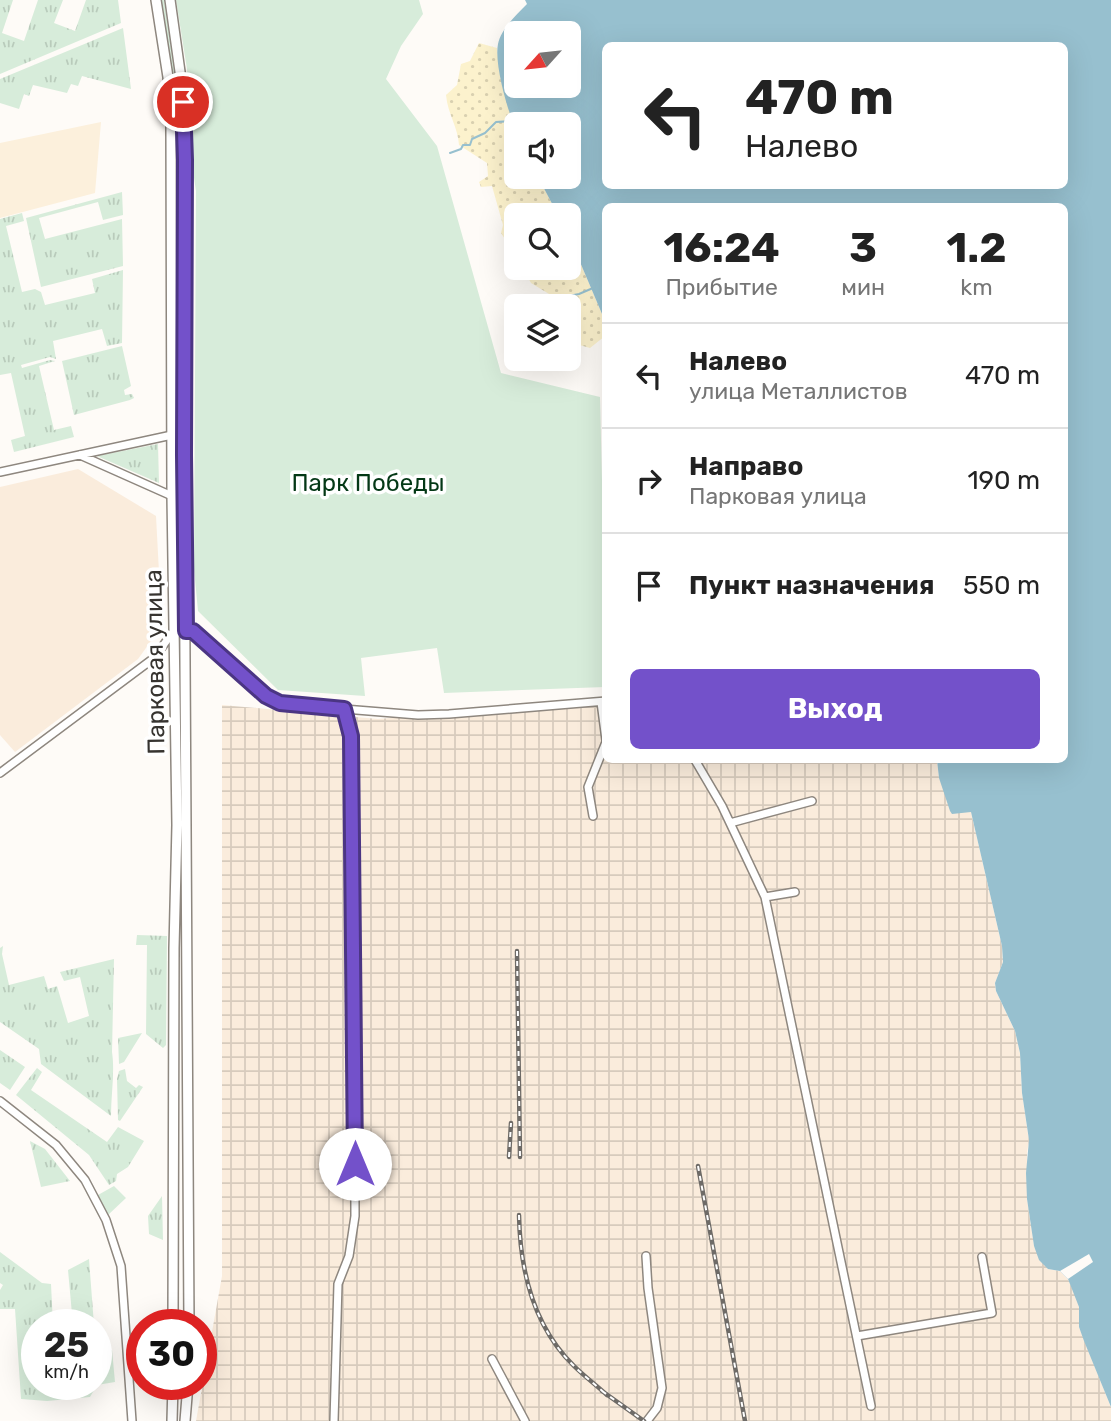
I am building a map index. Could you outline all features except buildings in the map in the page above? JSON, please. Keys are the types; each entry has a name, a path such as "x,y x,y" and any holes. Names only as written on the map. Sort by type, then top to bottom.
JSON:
{"main road":[{"name":"Парковая улица","path":"156,0 170,102 173,632 177,825 173,1309"},
{"name":"Парковая улица","path":"170,0 185,129 184,496 189,1309"},
{"path":"172,1421 173,1400"},
{"path":"185,1421 187,1400"}],"street":[{"path":"0,472 184,434"},
{"path":"79,454 172,496 184,496"},
{"path":"0,773 154,658 173,632 193,631 266,696 280,703 418,715 449,715 602,702"},
{"path":"334,1421 338,1284 349,1256 355,1216 354,843 351,736 344,709"},
{"path":"593,816 588,787 602,751"},
{"path":"697,763 730,823 765,897 871,1406"},
{"path":"730,823 812,801"},
{"path":"765,897 795,892"},
{"path":"0,1101 56,1145 85,1180 106,1220 121,1266 132,1421"},
{"path":"646,1256 662,1388 657,1408 647,1421"},
{"path":"857,1336 992,1312 982,1258"},
{"path":"492,1359 525,1421"}],"shaded area":[{"path":"101,122 95,193 0,218 0,143"},
{"path":"78,469 156,516 161,610 151,641 138,659 15,752 0,735 0,487"},
{"path":"602,700 602,763 937,763 939,778 971,812 1002,946 1003,962 995,983 996,991 1015,1031 1020,1053 1029,1141 1027,1199 1034,1246 1048,1269 1060,1271 1068,1279 1077,1299 1079,1327 1111,1407 1111,1421 196,1421 200,1400 217,1400 216,1309 222,1276 222,705 378,719"}],"green space":[{"path":"0,0 13,0 2,33 24,41 38,0 63,0 54,23 75,31 86,0 118,0 121,23 0,74"},
{"path":"160,0 164,0 180,128 179,418 176,418 175,97"},
{"name":"Парк Победы","path":"176,0 419,0 423,14 401,46 386,79 437,146 501,373 600,397 602,687 444,693 437,648 361,658 365,696 278,690 198,611 194,569 196,191 191,158 187,69"},
{"path":"123,28 131,89 82,76 78,86 71,84 67,93 33,85 29,96 24,94 19,109 0,103 0,79"},
{"path":"122,192 123,215 103,220 98,202 39,218 45,239 122,219 123,266 41,287 26,218"},
{"path":"22,213 24,221 6,226 22,292 35,289 41,292 45,305 95,293 92,279 123,270 122,343 107,346 102,329 53,341 56,359 50,357 21,365 22,368 55,361 39,366 54,430 71,426 74,437 14,452 11,440 25,436 11,373 0,375 0,219"},
{"path":"122,346 131,386 124,390 125,395 132,394 134,398 74,415 62,361"},
{"path":"158,444 159,483 97,456"},
{"path":"137,935 167,936 166,1045 163,1048 146,1034 147,945 136,945"},
{"path":"3,946 2,954 9,985 44,976 48,989 57,986 68,1023 89,1016 80,977 64,981 60,972 114,959 111,1116 41,1064 39,1049 0,1022 0,948"},
{"path":"142,1033 124,1062 119,1064 118,1038"},
{"path":"0,1050 25,1067 10,1090 0,1083"},
{"path":"37,1068 42,1072 31,1090 107,1142 118,1127 144,1141 128,1167 117,1174 116,1181 109,1185 89,1155 16,1095"},
{"path":"125,1069 127,1081 136,1088 139,1085 143,1087 120,1121 117,1079 119,1071"},
{"path":"30,1141 45,1149 70,1181 41,1187"},
{"path":"114,1186 126,1198 108,1215 98,1195"},
{"path":"162,1196 163,1240 149,1234 148,1216"},
{"path":"0,1252 42,1283 51,1284 52,1309 21,1309 21,1399 15,1309 0,1309 0,1290 3,1285 0,1283"},
{"path":"89,1259 93,1309 72,1309 68,1270"},
{"path":"112,1350 115,1382 112,1382"}],"sand":[{"path":"479,43 497,48 504,98 510,112 504,112 504,189 544,189 552,203 504,203 504,238 492,186 481,187 479,182 488,176 487,163 459,145 447,102 446,95 457,85 461,64 470,61"},
{"path":"581,264 602,314 602,338 590,348 581,345 581,294 549,294 529,280 581,280"}],"water":[{"path":"525,0 1111,0 1111,1407 1079,1327 1079,1307 1068,1279 1060,1271 1048,1269 1039,1260 1034,1246 1027,1199 1029,1140 1022,1093 1020,1053 1015,1031 996,991 995,983 1003,962 1002,946 971,812 952,814 939,778 937,763 1068,763 1068,203 602,203 602,314 581,264 581,203 552,203 544,189 581,189 581,112 509,112 506,98 581,98 581,21 512,21 527,4"},
{"path":"504,31 504,92 497,53"}],"pier":[{"path":"1089,1254 1093,1262 1068,1279 1060,1271"}],"waterway":[{"path":"450,153 461,149 463,145 470,145 472,139 485,133 496,122 504,122"},
{"path":"579,294 593,288"}],"railway":[{"path":"517,951 520,1157"},
{"path":"509,1157 511,1123"},
{"path":"698,1166 745,1421"},
{"path":"519,1215 522,1256 539,1315 560,1350 607,1395"},
{"path":"602,1391 644,1421"}],"route":[{"path":"183,102 186,631 193,631 266,696 280,703 344,709 351,736 354,843 355,1164"}]}
